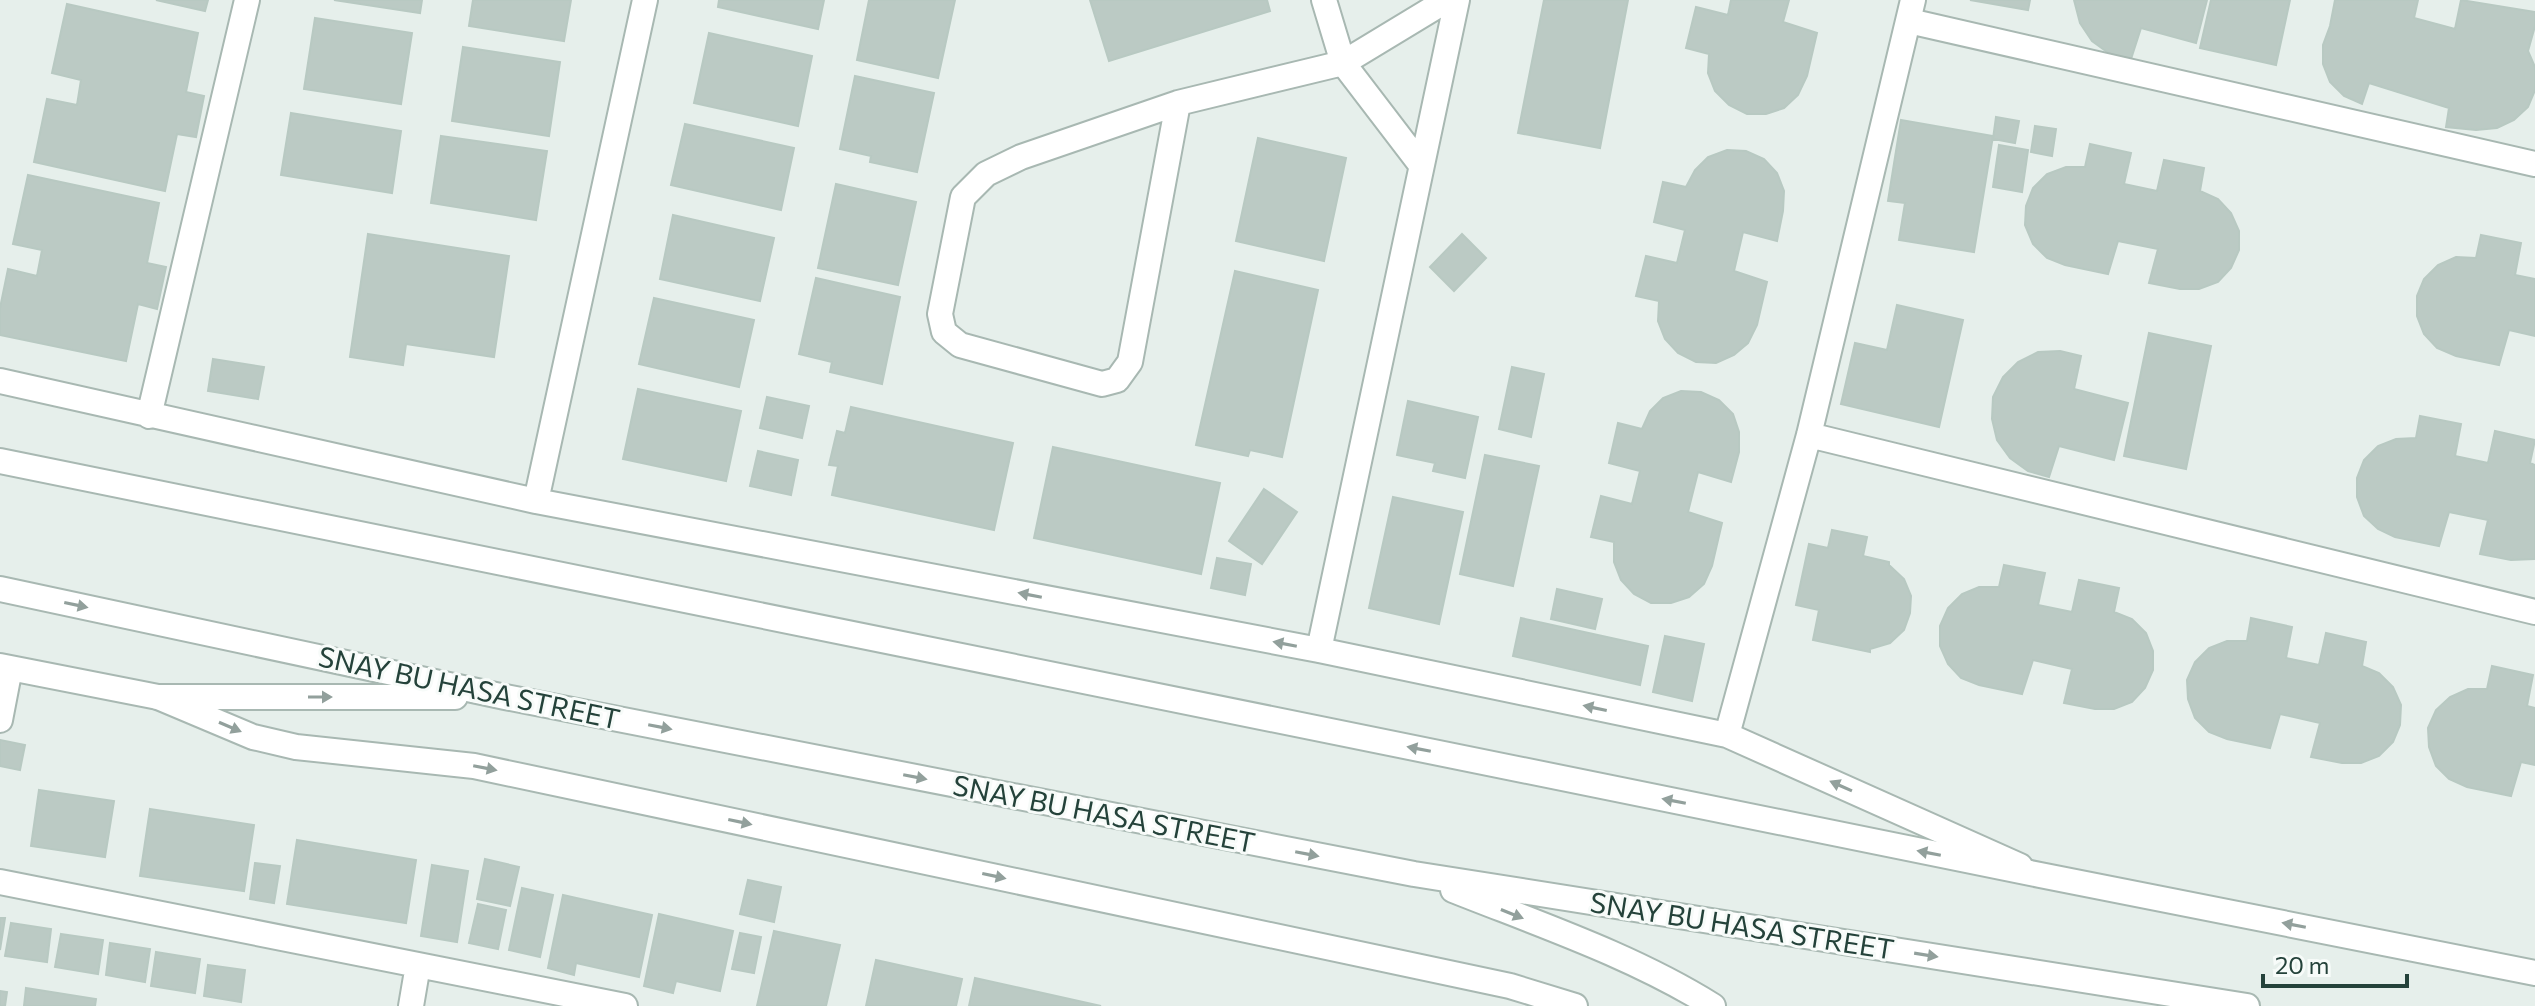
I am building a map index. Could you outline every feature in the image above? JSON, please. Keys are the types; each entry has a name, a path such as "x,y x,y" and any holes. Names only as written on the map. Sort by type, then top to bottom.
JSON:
{"street":[{"path":"149,416 247,0"},
{"path":"536,501 645,0"},
{"path":"1324,0 1343,63 1421,165"},
{"path":"1178,103 1130,362 1117,380 1102,384 974,349 960,345 944,332 940,314 963,197 986,174 1021,157 1178,103 1343,63 1447,0"},
{"path":"1319,650 1457,0"},
{"path":"1727,735 1809,435 1911,11 2535,164"},
{"path":"0,381 536,501 1319,650 1727,735 2040,875"},
{"path":"1809,435 2535,612"},
{"path":"0,461 2535,973"},
{"name":"SNAY BU HASA STREET","path":"0,589 505,697 1414,874 2208,1003 2247,1006"},
{"path":"0,720 5,667 158,697 505,697"},
{"path":"158,697 253,737 296,747 474,766 1510,986 1575,1006"},
{"path":"1414,874 1621,957 1685,988 1713,1006"},
{"path":"0,882 625,1006"},
{"path":"411,1006 418,965"}],"building":[{"path":"156,0 208,0 205,11"},
{"path":"334,0 422,0 420,13"},
{"path":"473,0 571,0 564,41 469,26"},
{"path":"719,0 824,0 818,29 718,7"},
{"path":"869,0 955,0 938,78 857,60"},
{"path":"1090,0 1267,0 1270,11 1109,61"},
{"path":"1544,0 1628,0 1600,148 1518,133"},
{"path":"1731,0 1789,0 1783,22 1817,33 1807,76 1798,95 1784,108 1766,114 1747,114 1729,105 1715,91 1708,73 1709,54 1686,48 1696,7 1728,15"},
{"path":"1970,0 2030,0 2028,10"},
{"path":"2074,0 2207,0 2196,43 2141,28 2131,59 2110,54 2092,41 2080,23"},
{"path":"2211,0 2290,0 2276,65 2200,48"},
{"path":"2335,0 2418,0 2414,18 2455,29 2461,0 2535,12 2535,26 2528,51 2535,67 2535,90 2528,107 2514,120 2497,128 2476,130 2446,127 2449,108 2369,83 2362,104 2344,96 2330,82 2323,64 2323,45"},
{"path":"67,4 198,33 186,92 204,96 196,137 177,134 165,191 34,162 47,99 77,105 81,80 52,73"},
{"path":"315,18 412,33 401,104 304,89"},
{"path":"709,33 812,56 798,126 694,103"},
{"path":"463,47 560,62 549,136 452,121"},
{"path":"855,76 934,93 917,172 870,162 871,156 840,149"},
{"path":"291,113 401,131 392,193 281,175"},
{"path":"1996,117 2019,121 2015,143 1993,139"},
{"path":"1901,120 1993,136 1974,252 1899,240 1905,203 1888,201"},
{"path":"685,124 794,148 781,210 671,185"},
{"path":"2035,126 2056,129 2052,156 2031,152"},
{"path":"441,136 547,151 536,220 431,203"},
{"path":"1258,138 1346,158 1324,261 1236,241"},
{"path":"2090,144 2131,153 2124,184 2157,191 2164,160 2204,168 2200,191 2218,199 2231,213 2239,231 2239,250 2231,268 2218,282 2199,289 2149,283 2158,249 2118,241 2108,274 2047,258 2033,244 2025,225 2026,206 2033,188 2047,174 2066,167 2085,167"},
{"path":"1999,145 2028,150 2022,192 1993,187"},
{"path":"1727,150 1746,151 1764,159 1777,173 1784,191 1783,211 1777,241 1743,232 1734,271 1767,282 1757,325 1748,343 1734,355 1716,363 1696,362 1678,353 1665,339 1658,321 1659,301 1636,296 1646,256 1677,263 1685,230 1654,222 1663,182 1686,187 1695,170 1708,157"},
{"path":"28,175 159,203 147,263 166,267 157,309 138,304 126,361 0,335 0,308 8,269 37,276 42,250 13,244"},
{"path":"836,184 916,202 898,285 818,268"},
{"path":"673,215 774,238 760,301 660,279"},
{"path":"368,234 509,256 494,357 406,344 403,365 350,357"},
{"path":"1462,234 1486,258 1454,291 1430,267"},
{"path":"2481,235 2521,243 2515,275 2535,279 2535,336 2509,330 2499,365 2456,356 2437,348 2424,334 2417,316 2417,296 2424,279 2438,265 2456,257 2476,258"},
{"path":"1235,271 1318,290 1282,457 1250,450 1248,456 1196,445"},
{"path":"816,278 900,297 882,384 830,372 832,362 799,354"},
{"path":"654,298 754,320 739,387 639,364"},
{"path":"1897,305 1963,320 1939,427 1841,404 1855,343 1887,350"},
{"path":"2149,333 2211,346 2186,469 2124,456"},
{"path":"2060,351 2081,356 2074,389 2128,403 2114,460 2059,446 2049,477 2028,471 2010,458 1997,440 1992,419 1993,397 2003,377 2018,362 2038,352"},
{"path":"213,359 264,367 258,399 208,391"},
{"path":"1512,367 1544,374 1531,437 1499,429"},
{"path":"638,389 741,411 726,481 623,459"},
{"path":"1681,391 1701,392 1719,400 1733,414 1739,432 1739,452 1731,482 1698,472 1688,512 1722,523 1712,566 1704,584 1689,597 1671,603 1651,603 1634,594 1621,580 1614,562 1614,542 1591,537 1601,496 1632,504 1640,471 1609,463 1618,423 1642,429 1650,411 1663,398"},
{"path":"767,397 809,406 802,438 760,428"},
{"path":"1408,401 1478,417 1465,478 1433,471 1435,463 1397,455"},
{"path":"851,407 1013,443 994,530 832,495 838,466 829,465 837,431 845,433"},
{"path":"2420,416 2461,424 2455,456 2488,463 2495,431 2535,440 2530,463 2535,465 2535,559 2511,560 2480,554 2488,520 2449,512 2439,546 2395,537 2378,529 2364,516 2357,497 2357,478 2364,460 2378,446 2396,439 2416,438"},
{"path":"1053,447 1220,483 1201,574 1034,538"},
{"path":"758,451 798,460 791,495 750,486"},
{"path":"1485,455 1539,466 1513,586 1460,574"},
{"path":"1264,489 1297,512 1262,564 1229,541"},
{"path":"1393,497 1463,512 1439,624 1369,608"},
{"path":"1832,530 1867,537 1863,556 1889,562 1904,579 1911,596 1910,613 1904,630 1890,643 1870,649 1870,652 1813,640 1819,610 1796,605 1809,544 1828,548"},
{"path":"1217,558 1251,564 1245,595 1211,588"},
{"path":"2004,565 2045,573 2038,605 2072,612 2079,580 2119,588 2114,612 2132,619 2146,633 2153,651 2153,670 2145,688 2132,702 2114,709 2064,703 2072,669 2033,660 2022,694 1961,678 1948,664 1940,646 1940,626 1948,608 1962,594 1979,587 1999,587"},
{"path":"1557,589 1602,599 1595,629 1551,619"},
{"path":"1521,618 1648,646 1640,685 1513,656"},
{"path":"2251,618 2292,627 2286,658 2319,665 2326,633 2366,642 2362,666 2379,673 2393,687 2401,705 2400,725 2393,742 2379,756 2361,763 2342,763 2311,757 2320,723 2280,714 2270,748 2209,732 2195,718 2188,699 2187,680 2195,662 2209,648 2227,641 2247,641"},
{"path":"1665,636 1704,644 1692,701 1653,692"},
{"path":"2492,666 2533,675 2527,706 2535,708 2535,765 2521,762 2511,796 2467,787 2449,779 2436,766 2429,747 2428,728 2436,710 2450,697 2468,689 2487,689"},
{"path":"0,740 25,745 20,770 0,766"},
{"path":"39,790 114,801 105,857 31,846"},
{"path":"150,809 254,825 244,891 140,876"},
{"path":"297,840 416,860 406,923 287,904"},
{"path":"485,859 519,867 510,906 477,899"},
{"path":"255,863 280,866 274,903 250,899"},
{"path":"432,865 468,871 457,942 421,936"},
{"path":"748,880 781,887 774,922 740,914"},
{"path":"522,888 553,895 540,957 509,950"},
{"path":"563,895 652,915 639,977 576,963 574,975 548,968"},
{"path":"478,904 506,910 498,949 469,943"},
{"path":"659,914 733,931 720,991 676,981 673,993 644,986"},
{"path":"0,918 5,918 0,950"},
{"path":"11,923 51,929 47,962 5,956"},
{"path":"774,931 840,945 826,1006 757,1006"},
{"path":"740,933 761,937 754,973 732,969"},
{"path":"61,934 103,940 98,974 55,967"},
{"path":"110,943 150,949 145,982 106,975"},
{"path":"156,952 200,959 195,993 151,986"},
{"path":"876,960 962,979 956,1006 866,1006"},
{"path":"208,965 245,970 241,1002 204,996"},
{"path":"975,978 1101,1006 969,1006"},
{"path":"26,988 96,999 95,1006 24,1006"},
{"path":"0,991 7,992 5,1006 0,1006"}]}
